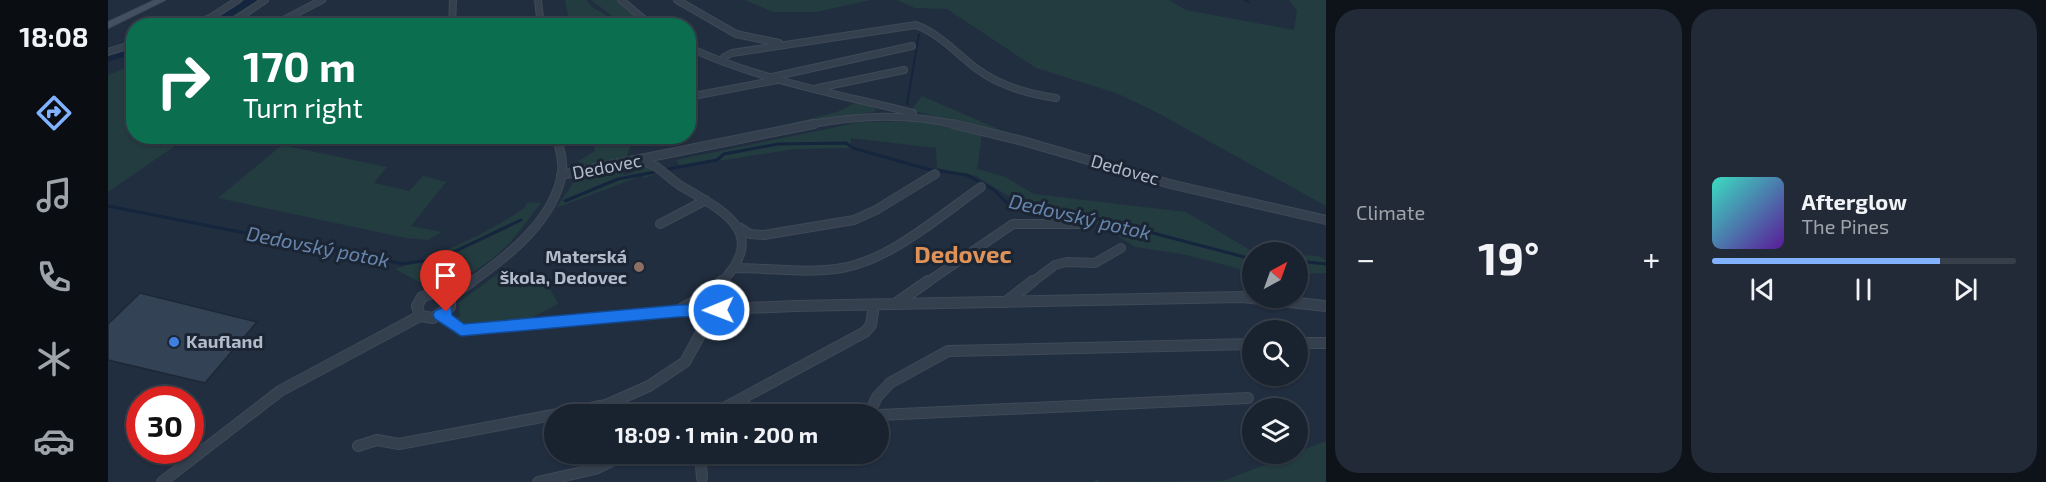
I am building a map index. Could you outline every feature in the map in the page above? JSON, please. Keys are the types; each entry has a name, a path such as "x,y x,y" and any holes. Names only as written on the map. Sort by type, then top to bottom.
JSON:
{"main road":[{"path":"108,25 161,0"}],"street":[{"path":"210,18 238,0"},
{"path":"241,18 265,0"},
{"path":"287,18 322,0"},
{"path":"452,18 453,0"},
{"path":"538,0 540,18"},
{"path":"621,0 641,18"},
{"path":"677,0 739,37 790,44"},
{"path":"699,52 713,56 919,26 990,77 1022,90 1056,98"},
{"path":"108,52 126,46"},
{"name":"Dedovec","path":"772,77 912,46"},
{"name":"Dedovec","path":"696,51 780,80 1023,141 1170,184 1326,220"},
{"path":"724,62 724,57 732,53"},
{"name":"Dedovec","path":"815,89 904,70"},
{"path":"696,96 780,80"},
{"path":"874,103 885,109 874,115"},
{"name":"Dedovec","path":"450,296 488,271 519,243 549,204 561,176 843,118 874,115 925,117"},
{"path":"558,144 561,176"},
{"name":"Dedovec","path":"637,161 655,165 662,174 726,213 750,234 764,235"},
{"path":"678,311 706,295 735,268 741,254 751,243 764,235 854,220 876,210 935,174"},
{"path":"735,268 843,268 866,260 897,243 981,187"},
{"path":"660,224 706,201"},
{"path":"894,304 1013,224 1084,224"},
{"path":"737,225 741,237 741,254"},
{"path":"1006,303 1055,266 1095,262 1121,248"},
{"path":"162,482 280,391 420,316 433,318 441,315 450,307 450,296 438,291 422,297 417,306 420,316"},
{"path":"441,315 461,330 678,311 874,304 1242,297 1326,306"},
{"path":"731,404 865,332 871,325 874,304"},
{"path":"358,447 377,440 399,444 606,405 624,398 686,362 707,322 719,310"},
{"path":"1308,343 1326,343"},
{"path":"873,404 890,383 941,352 1242,344"},
{"path":"743,404 744,397"},
{"path":"889,415 1242,398"},
{"path":"537,482 595,469 605,464"},
{"path":"701,464 702,478"}],"green space":[{"path":"238,0 265,0 236,18 205,18"},
{"path":"565,0 587,0 591,6 610,18 569,18"},
{"path":"591,0 619,0 626,10 640,18 615,18"},
{"path":"745,0 871,0 816,12 773,12"},
{"path":"896,0 1169,0 1186,10 1294,30 1297,11 1289,0 1326,0 1326,206 1154,111 1116,93 1036,68 947,9 915,8"},
{"path":"126,68 126,144 178,144 108,192 108,75"},
{"path":"922,96 1003,131 1005,134 911,110"},
{"path":"857,102 875,108 876,111 637,161 837,112"},
{"path":"922,121 982,134 977,169 1005,177 1034,194 1186,212 1242,245 1242,269 1182,254 1135,247 1109,230 1086,220 1036,213 976,176 937,168 936,148 851,138 850,148 795,149 680,167 676,160 861,122"},
{"path":"594,144 631,144 625,160 592,166 577,162 595,151"},
{"path":"282,145 387,167 374,183 409,191 423,176 446,182 411,226 442,232 428,240 406,238 218,198"},
{"path":"643,163 658,173 646,178 641,176 556,208 574,182 621,168 624,175 635,172 633,165"},
{"path":"528,202 541,203 509,244 491,260 458,282 425,285 395,269 478,236 524,208"},
{"path":"1308,255 1319,256 1326,260 1326,273 1308,274"},
{"path":"506,268 520,288 543,276 558,304 531,318 468,326 462,324 456,318 460,316 459,302"},
{"path":"1326,441 1326,482 1100,482 1223,481 1267,464 1308,464 1308,448"}],"building":[{"name":"Kaufland","path":"140,293 257,322 205,383 108,360 108,324"}],"waterway":[{"path":"221,18 253,0"},
{"path":"1244,0 1249,2"},
{"path":"907,104 919,34"},
{"path":"108,58 126,52"},
{"name":"Dedovský potok","path":"668,169 717,160 724,154 778,144 846,143 853,148 927,169 967,175 994,190 1007,203 1088,216 1242,256"},
{"name":"Dedovský potok","path":"565,201 618,179 655,172"},
{"name":"Dedovský potok","path":"108,206 403,264 441,258 521,220"},
{"name":"Dedovský potok","path":"1308,262 1326,264"}],"place":[{"name":"Materská škola, Dedovec","path":"639,267"},
{"name":"Kaufland","path":"174,342"}],"district":[{"name":"Dedovec","path":"963,255"}],"route":[{"path":"446,312 441,315 461,330 678,311 719,310"}]}
